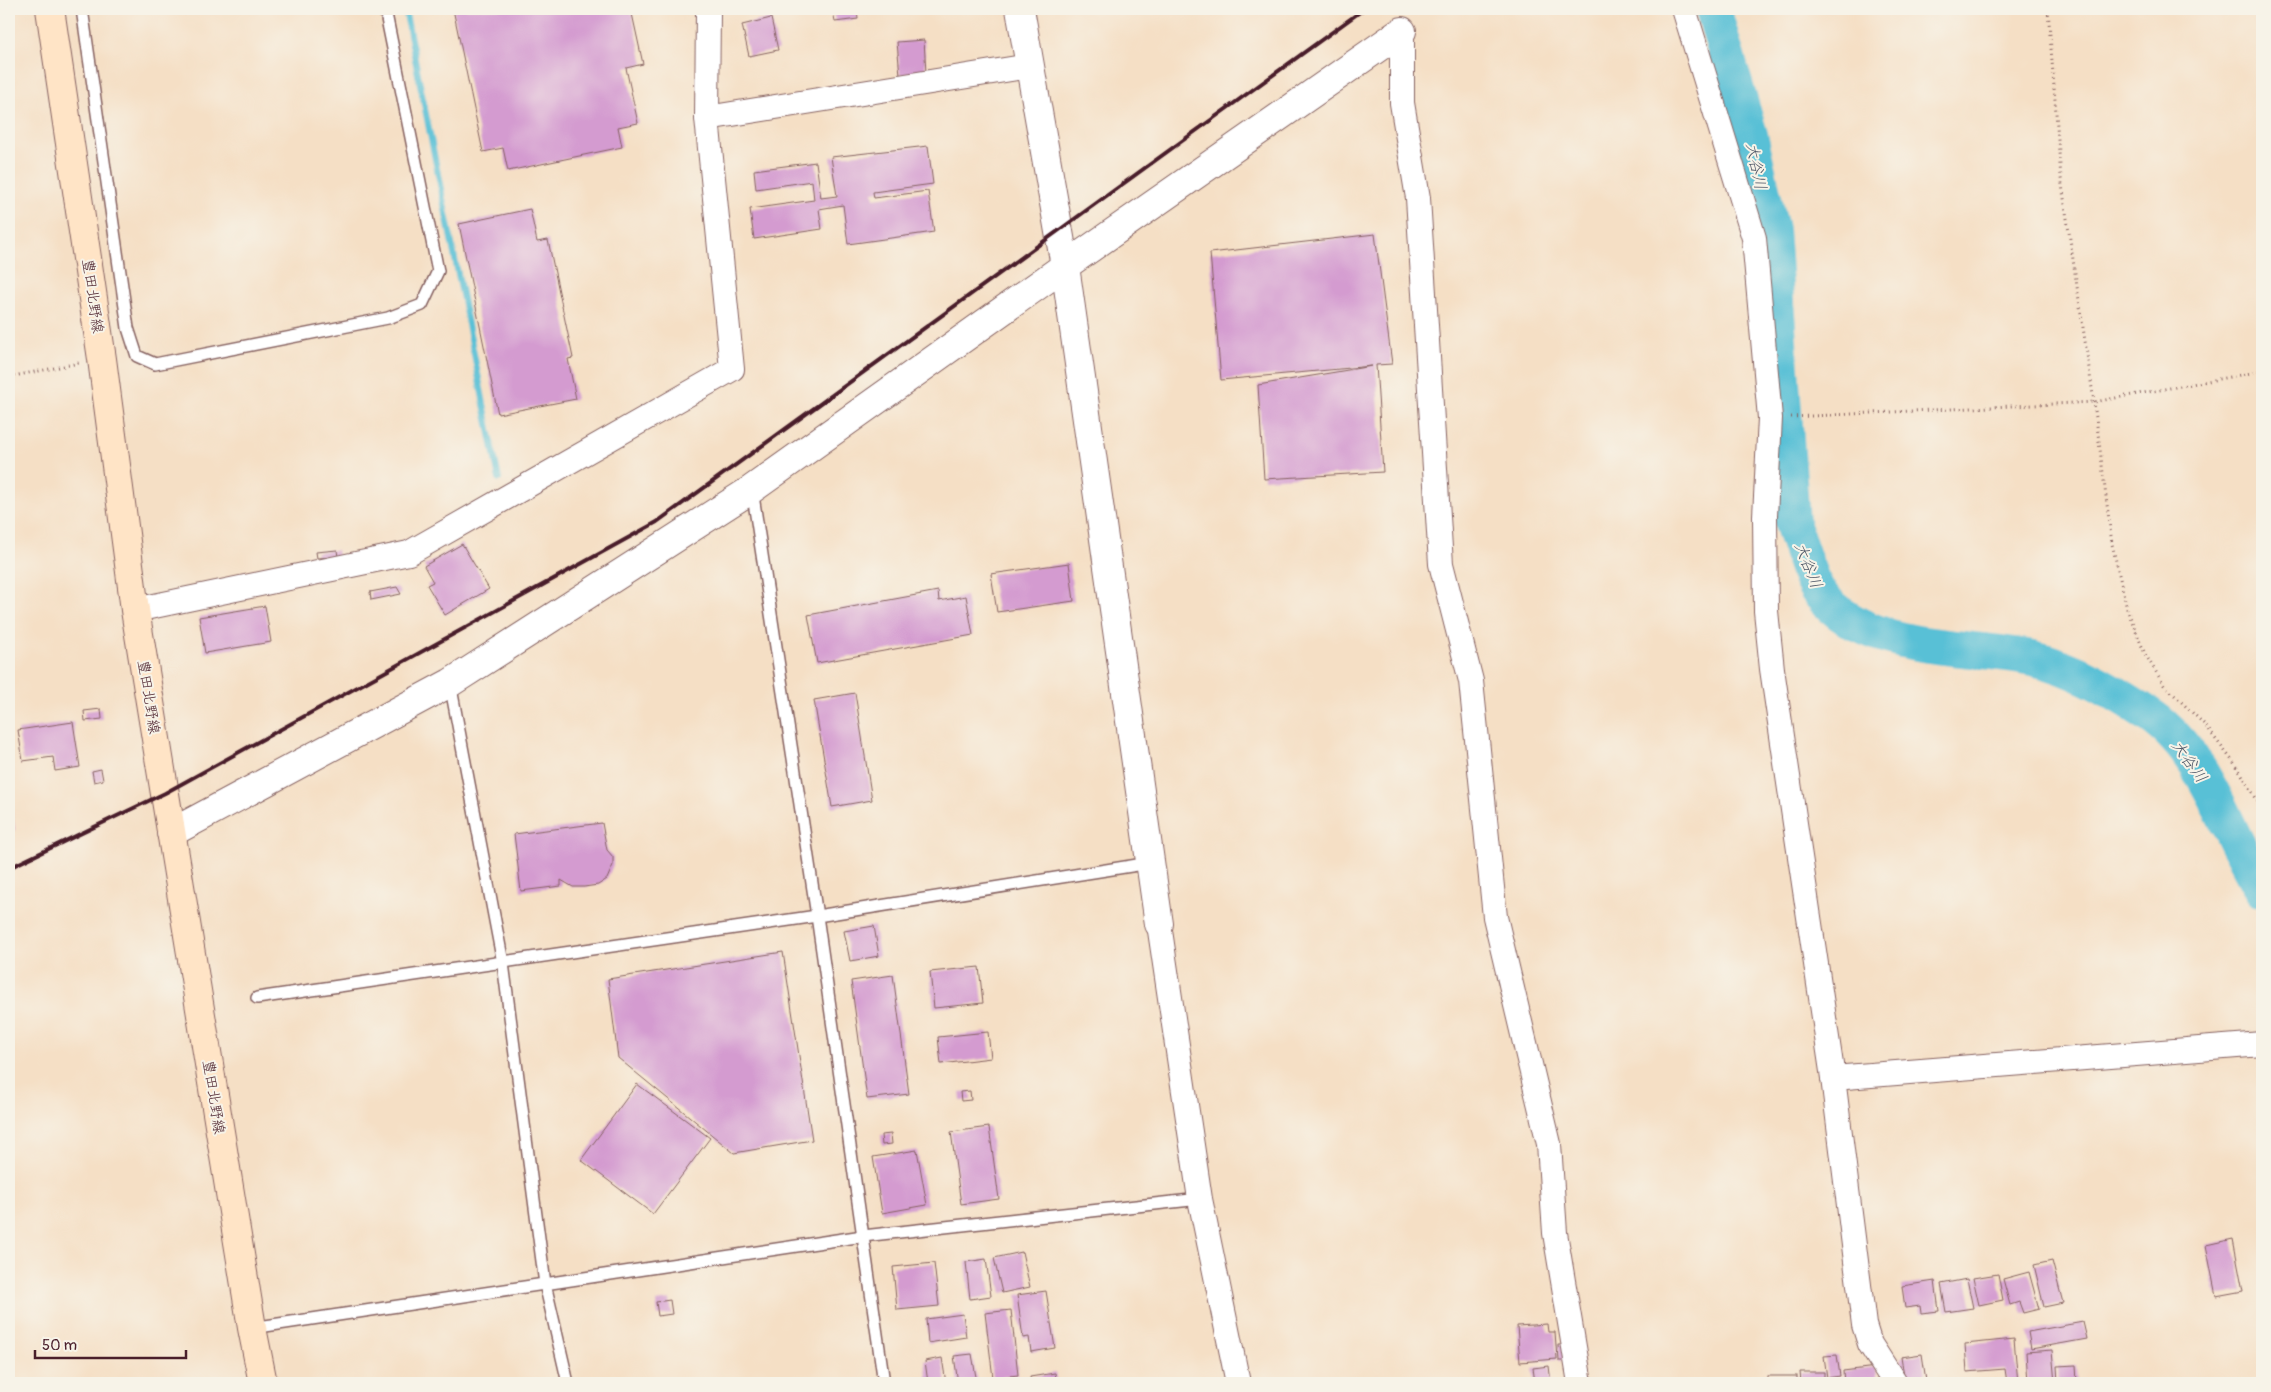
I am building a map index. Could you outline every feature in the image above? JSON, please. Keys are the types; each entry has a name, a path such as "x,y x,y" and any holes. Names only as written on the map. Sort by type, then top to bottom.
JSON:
{"main road":[{"name":"豊田北野線","path":"50,9 102,359 135,610 252,1328 263,1383"}],"street":[{"path":"135,610 409,554 732,369 707,118 708,9"},
{"path":"1020,9 1065,266 1200,1199 1238,1383"},
{"path":"1684,9 1754,238 1770,418 1765,516 1766,611 1773,679 1833,1078 1864,1325 1870,1344 1895,1383"},
{"path":"171,833 450,683 752,489 1065,266 1402,31"},
{"path":"1402,31 1402,103 1418,198 1441,564 1471,681 1495,918 1549,1144 1555,1233 1580,1383"},
{"path":"707,118 1029,66"},
{"path":"1833,1078 2262,1044"}],"lane":[{"path":"82,9 128,328 137,356 155,364 388,318 422,305 438,272 385,9"},
{"path":"752,489 817,916 884,1383"},
{"path":"450,683 503,963 545,1284 568,1383"},
{"path":"257,998 817,916 1152,863"},
{"path":"252,1328 863,1236 1200,1199"}],"path":[{"path":"2048,9 2061,178 2094,402 2112,544 2127,609 2145,654 2164,685 2210,731 2238,768 2262,808"},
{"path":"9,377 102,359"},
{"path":"1788,417 2094,402 2262,371"}],"building":[{"path":"453,9 631,9 643,64 626,68 638,123 618,127 622,147 508,171 503,148 483,152"},
{"path":"833,9 857,9 858,19 835,22"},
{"path":"771,18 778,50 749,56 742,25"},
{"path":"924,40 926,73 900,75 897,42"},
{"path":"928,146 933,184 873,192 874,198 928,191 934,232 848,244 843,205 819,209 822,229 754,239 750,209 814,200 812,181 756,189 754,170 816,162 821,198 837,196 831,157"},
{"path":"530,209 537,242 548,240 573,358 568,359 576,399 498,414 459,224"},
{"path":"1375,234 1392,364 1376,365 1383,472 1264,479 1258,385 1372,366 1221,380 1210,253"},
{"path":"462,544 489,589 445,615 427,585 433,582 424,566"},
{"path":"337,550 338,557 317,558 316,552"},
{"path":"1069,563 1074,601 997,612 991,574"},
{"path":"397,587 401,594 371,600 370,592"},
{"path":"938,591 939,601 966,596 973,635 817,663 808,615"},
{"path":"265,606 271,642 205,653 199,617"},
{"path":"855,693 872,800 832,807 814,700"},
{"path":"101,709 102,719 85,721 84,711"},
{"path":"73,722 80,767 55,771 53,757 23,761 18,730"},
{"path":"101,769 103,780 94,782 92,771"},
{"path":"9,801 11,801 15,830 9,831"},
{"path":"602,823 607,850 613,857 613,865 607,879 598,885 584,887 573,887 561,880 561,886 521,891 514,834"},
{"path":"874,926 879,956 850,961 844,931"},
{"path":"783,952 812,1140 734,1153 618,1058 608,979"},
{"path":"979,967 983,1003 934,1008 930,972"},
{"path":"893,975 909,1094 867,1099 851,981"},
{"path":"988,1032 991,1058 941,1064 938,1037"},
{"path":"637,1084 710,1138 653,1214 581,1160"},
{"path":"970,1091 971,1100 961,1101 960,1092"},
{"path":"989,1127 999,1199 961,1204 951,1132"},
{"path":"891,1134 892,1144 882,1145 881,1135"},
{"path":"917,1150 927,1205 882,1213 873,1157"},
{"path":"2233,1239 2243,1291 2216,1296 2206,1245"},
{"path":"1022,1252 1030,1287 1002,1293 994,1258"},
{"path":"986,1259 991,1296 970,1299 966,1262"},
{"path":"2052,1261 2063,1303 2044,1307 2034,1265"},
{"path":"934,1263 939,1306 897,1310 893,1267"},
{"path":"2029,1272 2039,1309 2023,1313 2019,1302 2010,1305 2003,1279"},
{"path":"1998,1274 2003,1300 1979,1305 1973,1278"},
{"path":"1967,1279 1973,1308 1946,1312 1941,1284"},
{"path":"1935,1281 1939,1311 1921,1313 1920,1306 1905,1308 1902,1286"},
{"path":"1046,1291 1055,1348 1031,1352 1029,1337 1023,1338 1017,1295"},
{"path":"670,1300 672,1314 658,1316 656,1302"},
{"path":"1011,1310 1018,1375 993,1378 985,1313"},
{"path":"963,1314 966,1337 928,1343 926,1319"},
{"path":"2083,1322 2087,1339 2031,1349 2028,1332"},
{"path":"1547,1324 1548,1332 1555,1332 1557,1359 1520,1362 1517,1326"},
{"path":"2014,1339 2018,1383 2007,1383 2005,1369 1967,1372 1965,1344"},
{"path":"1558,1345 1568,1345 1569,1361 1559,1361"},
{"path":"2052,1350 2055,1383 2028,1383 2026,1352"},
{"path":"972,1354 977,1383 958,1383 954,1356"},
{"path":"1922,1354 1926,1381 1905,1383 1901,1357"},
{"path":"1837,1355 1840,1376 1827,1378 1824,1356"},
{"path":"942,1358 946,1383 928,1383 925,1361"},
{"path":"2076,1365 2077,1383 2058,1383 2057,1366"},
{"path":"1549,1366 1551,1383 1535,1383 1533,1368"},
{"path":"1876,1367 1878,1383 1844,1383 1843,1371"},
{"path":"1800,1372 1824,1372 1824,1383 1801,1383"},
{"path":"1055,1373 1057,1383 1031,1383 1030,1377"},
{"path":"1768,1376 1797,1376 1797,1383 1768,1383"},
{"path":"1745,1378 1745,1383 1717,1383 1717,1382"}],"waterway":[{"path":"405,9 499,479"},
{"name":"大谷川","path":"1713,9 1750,135 1771,230 1792,523 1808,570 1820,594 1840,613 1864,627 1891,637 1919,643 2032,658 2064,667 2094,681 2151,716 2171,733 2202,774 2262,890"}],"railway":[{"path":"9,868 165,793 657,522 1364,9"}]}
